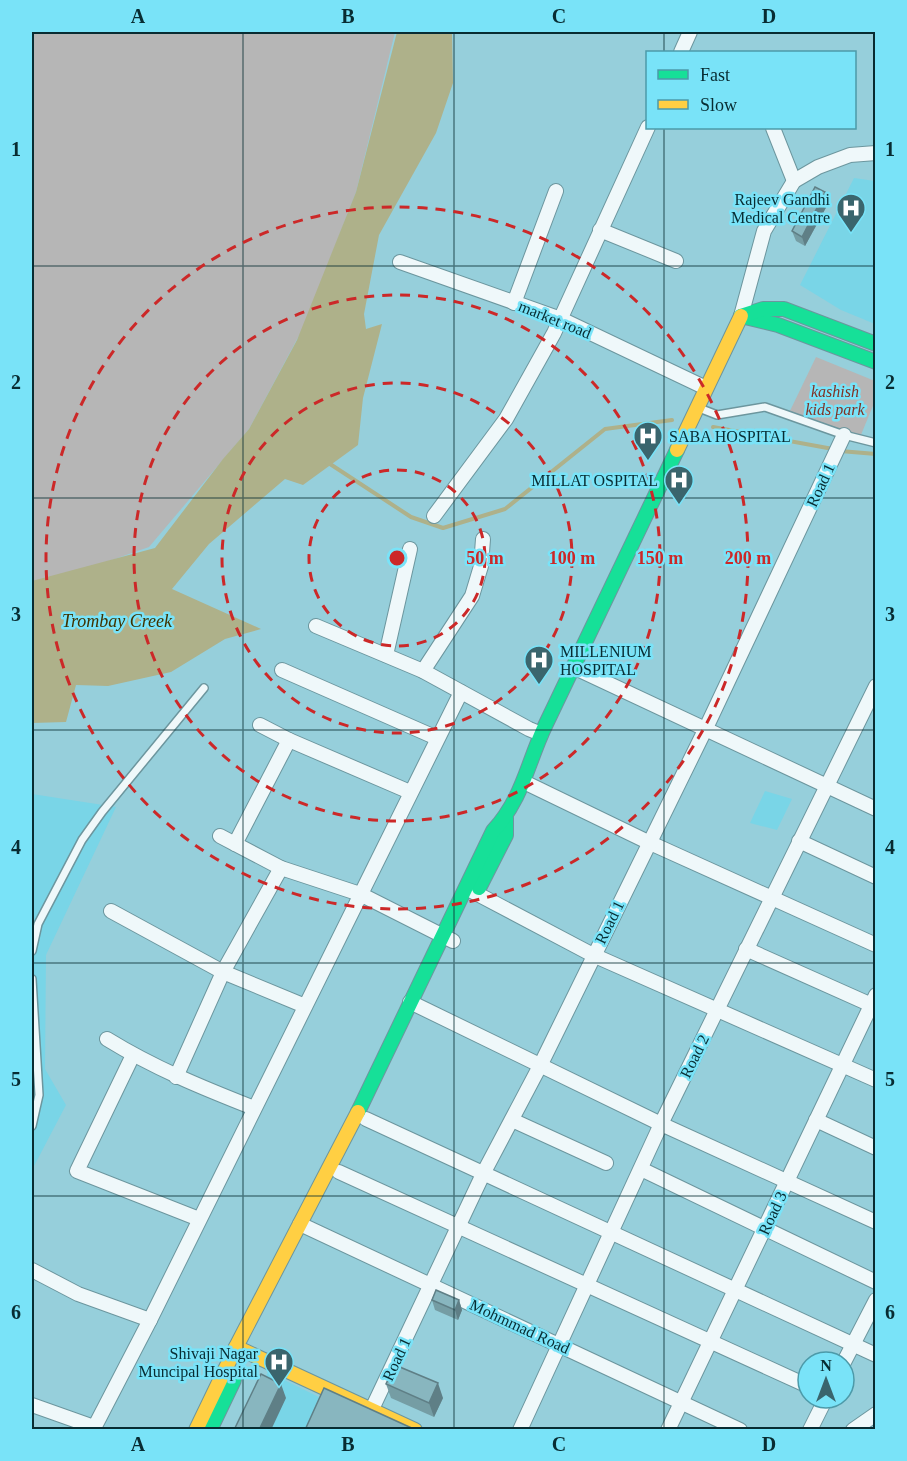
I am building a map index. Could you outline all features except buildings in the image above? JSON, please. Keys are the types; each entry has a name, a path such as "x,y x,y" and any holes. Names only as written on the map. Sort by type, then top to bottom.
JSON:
{"street":[{"path":"681,51 690,32"},
{"path":"434,516 506,419 561,319 647,129"},
{"path":"773,129 794,181"},
{"path":"196,1430 242,1350 305,1226 362,1105 472,890 506,835 506,818 524,782 541,734 741,316 764,231 794,181 818,167 850,155 876,153"},
{"path":"514,303 556,191"},
{"path":"600,230 676,261"},
{"name":"market road","path":"400,262 561,319 706,388"},
{"path":"741,316 763,309 784,309 876,344"},
{"path":"741,316 778,325 876,362"},
{"name":"Road 1","path":"372,1409 484,1172 541,1064 648,842 706,728 844,435"},
{"path":"423,671 472,596 481,566 483,538"},
{"path":"386,655 410,549"},
{"path":"316,626 423,671 541,734"},
{"path":"573,667 876,809"},
{"path":"282,670 437,738"},
{"name":"Road 2","path":"520,1430 717,1008 876,686"},
{"path":"32,1405 94,1428 150,1320 461,692"},
{"path":"260,725 289,740 410,792"},
{"path":"235,844 289,740"},
{"path":"524,782 648,842 876,945"},
{"path":"220,836 281,868 360,894 448,939"},
{"path":"798,841 876,877"},
{"path":"176,1077 223,972 281,868"},
{"path":"472,890 593,955 876,1080"},
{"path":"111,911 223,972 305,1006"},
{"path":"746,949 874,1002"},
{"name":"Road 3","path":"668,1430 874,1002"},
{"path":"415,1004 662,1124 876,1222"},
{"path":"305,1226 339,1172 366,1119 415,1004"},
{"path":"107,1039 176,1077 254,1108"},
{"path":"133,1055 77,1171 199,1219"},
{"path":"366,1119 876,1355"},
{"path":"512,1120 606,1163"},
{"path":"816,1120 876,1148"},
{"path":"641,1169 876,1282"},
{"path":"339,1172 796,1380"},
{"name":"Mohmmad Road","path":"305,1226 740,1430"},
{"path":"32,1270 78,1294 150,1320"},
{"path":"850,1350 876,1300"},
{"path":"242,1350 415,1430"},
{"path":"210,1430 242,1350"},
{"path":"810,1430 820,1410"},
{"path":"853,1430 876,1414"}],"lane":[{"path":"697,407 717,415 765,407 844,435 876,443"},
{"path":"32,951 38,924 82,840 102,812 204,688"},
{"path":"32,979 39,1095 32,1126"}],"shaded area":[{"name":"Rajeev Gandhi Medical Centre","path":"854,178 875,181 875,324 841,310 800,285"},
{"path":"765,791 792,799 777,830 750,823"},
{"path":"32,794 116,807 46,955 45,1069 66,1105 32,1170"},
{"name":"Shivaji Nagar Muncipal Hospital","path":"268,1372 329,1402 317,1429 240,1430"}],"green space":[{"path":"32,32 395,32 356,192 303,328 249,429 149,547 32,588"},
{"name":"kashish kids park","path":"816,357 875,381 875,401 858,442 787,417"}],"water":[{"name":"Trombay Creek","path":"397,32 452,32 453,83 436,133 379,235 364,314 366,329 382,324 363,398 358,445 303,485 285,479 209,544 172,589 261,629 225,639 171,672 108,686 76,685 66,722 32,723 32,581 155,548 223,459 249,429 297,340 356,192"}],"waterway":[{"path":"327,462 411,517 443,528 505,509 605,429 672,420"},
{"path":"713,427 833,449"},
{"path":"840,451 876,454"}],"traffic: fast":[{"path":"741,316 763,309 784,309 876,344"},
{"path":"741,316 778,325 876,362"},
{"path":"358,1112 493,831 518,793 545,726 677,450"},
{"path":"479,888 506,835 506,818"},
{"path":"210,1430 234,1380"}],"traffic: slow":[{"path":"677,450 741,316"},
{"path":"196,1430 236,1347 358,1112"},
{"path":"236,1347 415,1430"}],"place":[{"name":"Rajeev Gandhi Medical Centre","path":"851,234"},
{"name":"SABA HOSPITAL","path":"648,462"},
{"name":"MILLAT OSPITAL","path":"679,506"},
{"name":"MILLENIUM HOSPITAL","path":"539,686"},
{"name":"Shivaji Nagar Muncipal Hospital","path":"279,1388"}]}
